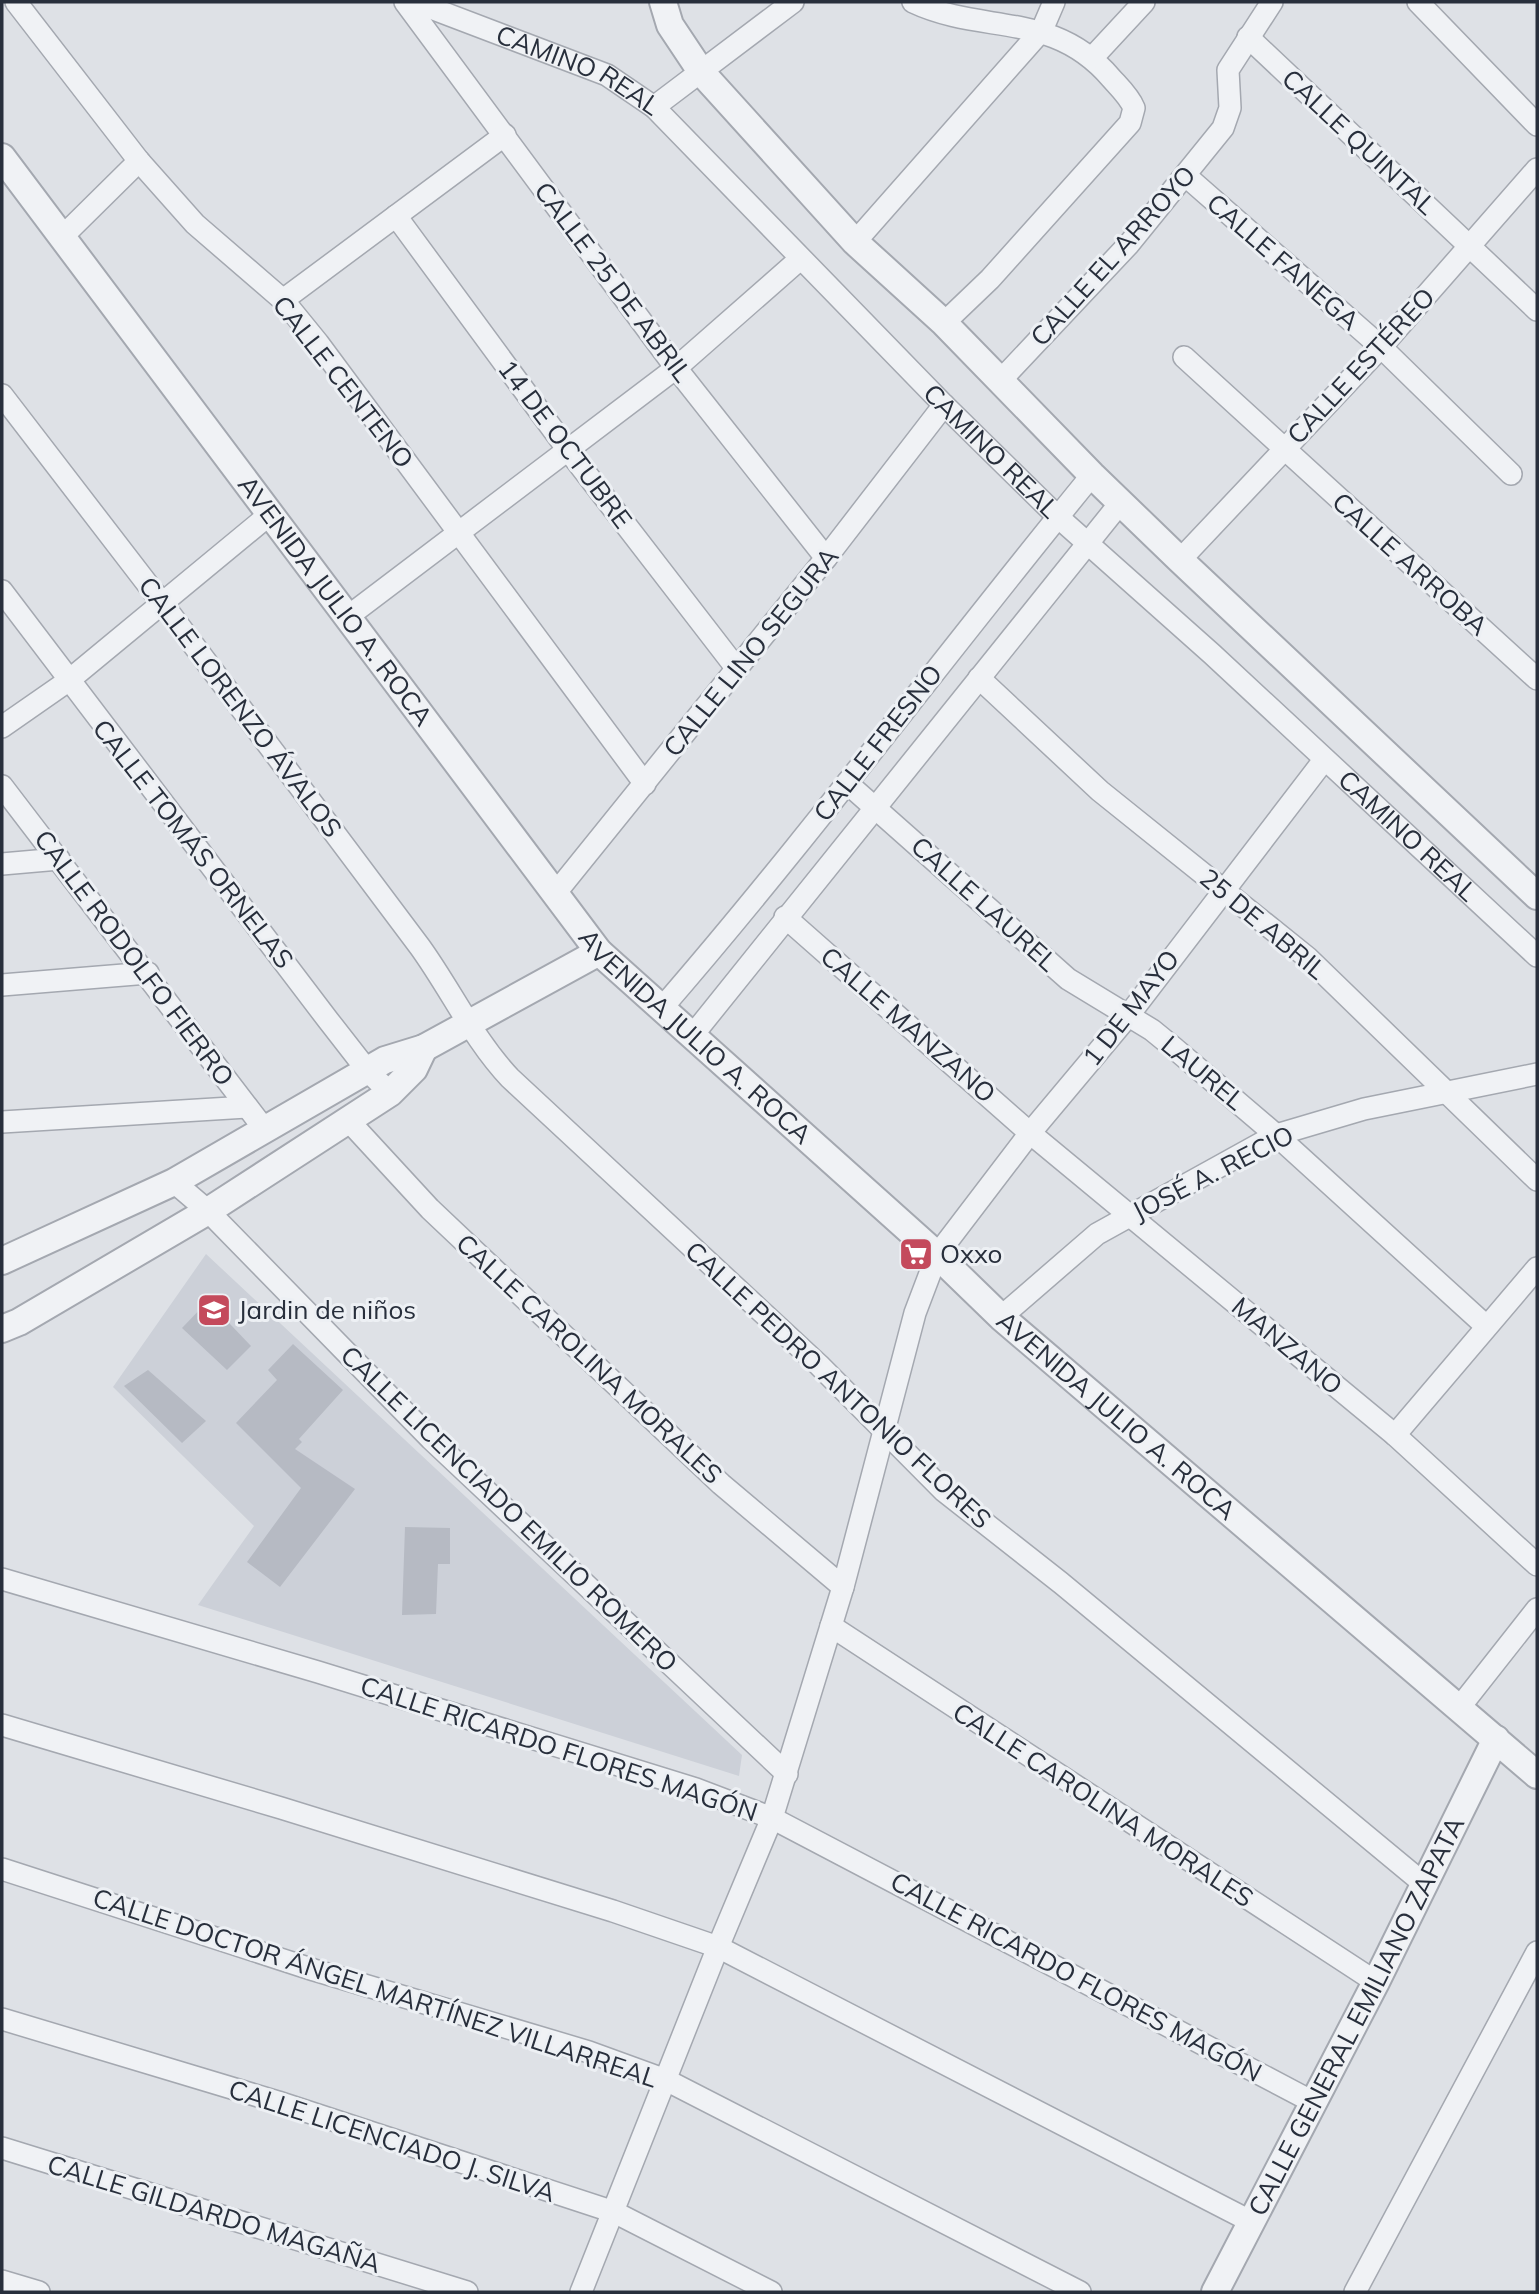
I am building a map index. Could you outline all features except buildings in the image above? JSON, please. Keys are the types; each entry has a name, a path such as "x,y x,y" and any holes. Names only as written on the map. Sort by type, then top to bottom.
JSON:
{"street":[{"name":"CALLE CENTENO","path":"16,2 139,161 195,224 283,300 369,408 645,784"},
{"name":"CALLE 25 DE ABRIL","path":"405,2 676,369 826,558"},
{"name":"CAMINO REAL","path":"415,2 607,75 654,107 800,259 1058,517 1422,846 1537,956"},
{"name":"CAMINO REAL","path":"663,2 670,25 702,73 855,242 944,323 1092,475 1537,896"},
{"path":"654,107 793,2"},
{"path":"913,2 951,15 1042,30 1093,57 1133,108 1130,122 990,279 944,323"},
{"path":"855,242 1042,30 1055,2"},
{"path":"1093,57 1144,2"},
{"path":"1248,37 1272,2"},
{"path":"1418,2 1537,125"},
{"name":"CALLE EL ARROYO","path":"1000,381 1129,244 1223,128 1230,108 1228,70 1248,37"},
{"name":"CALLE QUINTAL","path":"1248,37 1537,310"},
{"path":"283,300 505,135"},
{"name":"AVENIDA JULIO A. ROCA","path":"2,157 599,952 937,1255 1001,1317 1537,1775"},
{"path":"62,237 139,161"},
{"name":"CALLE ESTÉREO","path":"1180,559 1381,347 1537,169"},
{"name":"CALLE FANEGA","path":"1186,176 1381,347 1511,474"},
{"name":"14 DE OCTUBRE","path":"396,216 568,450 737,669"},
{"path":"346,618 676,369 800,259"},
{"name":"CALLE ARROBA","path":"1184,357 1537,679"},
{"name":"CALLE LORENZO ÁVALOS","path":"2,396 163,603 420,947 471,1024"},
{"name":"CALLE LINO SEGURA","path":"554,895 826,558 944,405"},
{"name":"CALLE FRESNO","path":"661,1009 763,891 973,620 1092,475"},
{"name":"CALLE FRESNO","path":"692,1037 785,917 1089,546 1121,502"},
{"path":"2,727 68,681 269,515"},
{"name":"CALLE TOMÁS ORNELAS","path":"2,591 367,1070 390,1093"},
{"name":"25 DE ABRIL","path":"979,678 1100,790 1308,958 1537,1180"},
{"name":"1 DE MAYO","path":"581,2292 772,1818 843,1587 915,1313 937,1255 1030,1133 1128,1016 1324,760"},
{"name":"CALLE LAUREL","path":"847,783 1068,979 1128,1016"},
{"name":"CALLE RODOLFO FIERRO","path":"2,786 148,973 265,1130"},
{"path":"2,864 59,859"},
{"name":"CALLE MANZANO","path":"785,917 1030,1133"},
{"path":"2,1261 174,1182 385,1060 424,1048 599,952"},
{"path":"2,985 148,973"},
{"name":"LAUREL","path":"1128,1016 1152,1030 1276,1135 1486,1326"},
{"name":"CALLE PEDRO ANTONIO FLORES","path":"471,1024 489,1055 510,1078 818,1365 884,1434 944,1491 1061,1583 1423,1883"},
{"path":"2,1329 19,1322 208,1212 390,1093 414,1069 424,1048"},
{"name":"JOSÉ A. RECIO","path":"1001,1317 1070,1255 1130,1216 1276,1135 1364,1109 1537,1074"},
{"path":"2,1122 247,1107"},
{"name":"CALLE CAROLINA MORALES","path":"347,1119 430,1209 721,1484 843,1587"},
{"name":"MANZANO","path":"1030,1133 1395,1435 1537,1565"},
{"name":"CALLE LICENCIADO EMILIO ROMERO","path":"174,1182 208,1212 431,1439 787,1774"},
{"path":"1395,1435 1537,1268"},
{"name":"CALLE RICARDO FLORES MAGÓN","path":"2,1579 318,1672 696,1789 772,1818 1313,2102"},
{"path":"1459,1709 1537,1609"},
{"name":"CALLE CAROLINA MORALES","path":"831,1626 1376,1982"},
{"path":"2,1725 347,1828 718,1947 1251,2221"},
{"name":"CALLE GENERAL EMILIANO ZAPATA","path":"1215,2292 1376,1982 1496,1739"},
{"name":"CALLE DOCTOR ÁNGEL MARTÍNEZ VILLARREAL","path":"2,1869 314,1970 589,2052 666,2080 1080,2292"},
{"path":"1355,2292 1537,1952"},
{"name":"CALLE LICENCIADO J. SILVA","path":"2,2019 278,2102 614,2212 771,2292"},
{"name":"CALLE GILDARDO MAGAÑA","path":"2,2148 467,2292"},
{"path":"2,2281 39,2292"}],"shaded area":[{"path":"206,1254 742,1755 739,1776 198,1605 254,1526 113,1387"}],"place":[{"name":"Oxxo","path":"916,1254"},
{"name":"Jardin de niños","path":"214,1310"}]}
